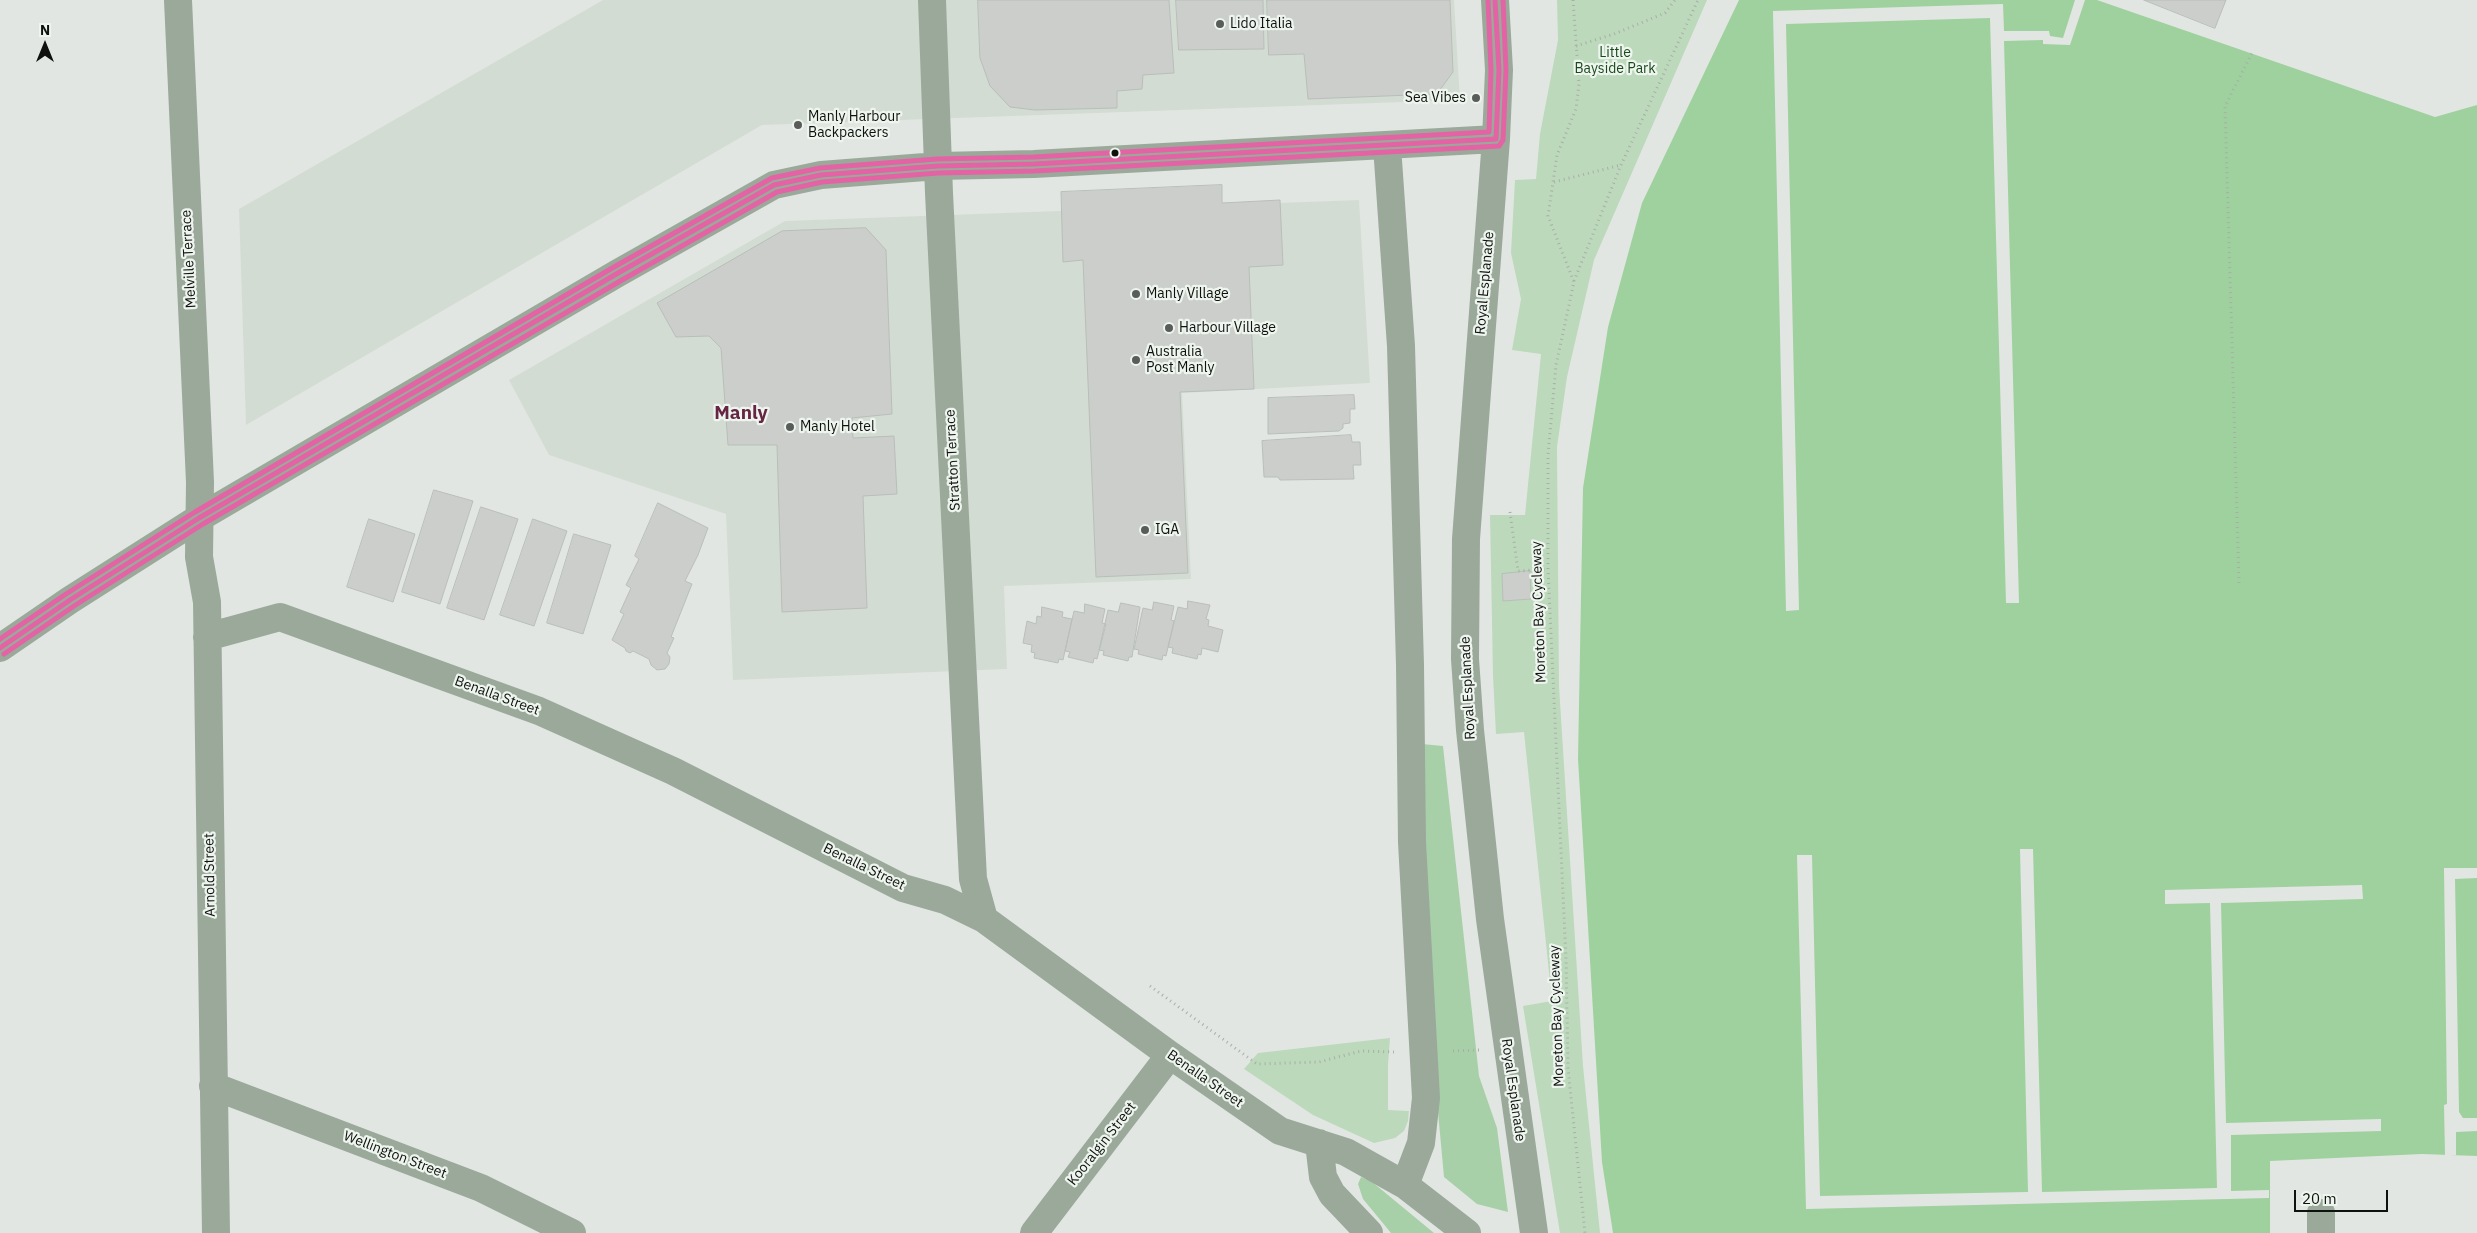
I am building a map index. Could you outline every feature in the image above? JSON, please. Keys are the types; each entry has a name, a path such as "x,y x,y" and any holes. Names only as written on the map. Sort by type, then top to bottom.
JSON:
{"street":[{"name":"Melville Terrace","path":"178,0 199,460 199,518"},
{"name":"Stratton Terrace","path":"932,0 938,166 973,879 984,919"},
{"name":"Royal Esplanade","path":"1495,0 1499,70 1496,139 1466,539 1465,658 1470,730 1489,909 1534,1233"},
{"path":"0,648 70,600 199,518 774,184 821,175 938,166 1034,164 1496,139"},
{"path":"1387,146 1402,346 1410,665 1412,842 1422,1053 1426,1098 1422,1143 1405,1185"},
{"name":"Arnold Street","path":"199,518 199,557 207,602 216,1233"},
{"name":"Benalla Street","path":"207,637 280,617 539,711 673,771 903,888 945,900 984,919 1170,1055 1280,1131 1346,1152 1405,1185 1467,1233"},
{"name":"Kooralgin Street","path":"1034,1233 1170,1055"},
{"name":"Wellington Street","path":"213,1086 481,1188 572,1233"},
{"path":"1319,1144 1323,1177 1332,1194 1369,1233"}],"path":[{"path":"1573,0 1579,84 1576,109 1557,155 1548,216 1574,282"},
{"path":"1576,46 1614,34 1665,14 1675,0"},
{"name":"Moreton Bay Cycleway","path":"1585,1233 1568,1068 1566,959 1548,569 1548,455 1556,365 1574,282 1621,165 1698,0"},
{"path":"2239,583 2225,106 2252,53"},
{"path":"1554,182 1621,165"},
{"path":"1510,512 1518,571 1548,569"},
{"path":"1150,986 1257,1064 1319,1062 1361,1051 1422,1053 1507,1049"}],"shaded area":[{"path":"603,0 1454,0 1460,100 762,125 246,425 239,209"},
{"path":"1739,0 2097,0 2435,117 2477,105 2477,1156 2422,1154 2270,1161 2270,1233 1613,1233 1602,1162 1578,759 1583,488 1608,327 1642,203"},
{"path":"1359,200 1370,383 1182,393 1191,579 1004,586 1007,669 733,680 726,514 549,455 509,380 785,221"},
{"path":"1422,744 1443,746 1479,1076 1497,1128 1508,1212 1477,1204 1444,1177 1427,993"},
{"path":"1361,1177 1371,1181 1434,1233 1391,1233 1363,1199 1358,1184"}],"green space":[{"name":"Little Bayside Park","path":"1557,0 1707,0 1594,260 1567,377 1557,447 1559,686 1583,1066 1600,1233 1560,1233 1523,1006 1552,1001 1524,732 1496,734 1493,676 1490,515 1525,515 1541,354 1512,350 1521,299 1511,253 1515,180 1536,179 1540,134 1558,40"},
{"path":"1390,1038 1388,1110 1409,1111 1408,1121 1404,1131 1395,1138 1374,1143 1313,1115 1244,1069 1258,1053"}],"pier":[{"path":"2075,0 2085,0 2070,45 2043,44 2043,40 2004,41 2019,603 2006,603 1990,18 1786,24 1799,610 1786,611 1773,11 2003,4 2004,31 2049,31 2050,36 2063,38"},
{"path":"2020,849 2033,849 2042,1192 2217,1188 2210,903 2165,904 2165,890 2362,885 2363,899 2221,903 2226,1123 2381,1119 2381,1131 2231,1135 2231,1191 2269,1190 2269,1198 1806,1209 1797,855 1812,855 1820,1196 2028,1192"},
{"path":"2444,868 2477,868 2477,878 2455,879 2459,1112 2463,1118 2477,1118 2477,1131 2456,1132 2456,1155 2445,1155 2444,1105 2447,1104"}],"building":[{"path":"978,0 1169,0 1174,73 1143,75 1142,89 1117,91 1117,108 1035,110 1010,107 990,86 980,58"},
{"name":"Lido Italia","path":"1176,0 1263,0 1264,49 1179,50"},
{"path":"1267,0 1450,0 1453,72 1437,94 1308,99 1304,54 1269,55"},
{"path":"2144,0 2226,0 2215,28"},
{"name":"Harbour Village","path":"1222,185 1222,203 1280,200 1283,265 1249,267 1254,389 1180,392 1188,573 1096,577 1083,260 1063,262 1061,192"},
{"name":"Manly Hotel","path":"866,228 886,250 892,414 852,418 853,438 894,436 897,494 863,496 867,608 782,612 777,445 728,445 721,348 709,336 676,337 657,303 782,231"},
{"path":"1354,395 1355,409 1350,409 1350,423 1343,424 1343,428 1339,431 1268,434 1268,398"},
{"path":"1351,435 1352,442 1360,442 1361,465 1353,465 1354,479 1280,480 1278,477 1264,477 1262,441"},
{"path":"434,490 473,501 440,604 402,592"},
{"path":"658,503 708,528 698,555 685,581 692,584 671,637 674,638 667,653 670,657 669,664 665,669 657,670 651,665 649,659 633,651 630,653 626,651 625,648 612,640 624,614 620,612 631,588 626,585 639,559 635,556"},
{"path":"481,507 518,519 484,620 447,608"},
{"path":"369,519 415,534 393,602 347,587"},
{"path":"533,519 567,531 534,626 500,615"},
{"path":"574,534 611,545 583,634 547,623"},
{"path":"1530,571 1531,599 1503,601 1502,574"},
{"path":"1188,601 1210,605 1206,619 1209,620 1208,626 1223,630 1218,652 1202,648 1201,655 1198,654 1197,659 1172,653 1173,648 1168,647 1178,607 1187,609"},
{"path":"1154,602 1174,606 1171,620 1174,621 1166,656 1163,655 1162,660 1138,654 1139,650 1134,649 1143,608 1152,610"},
{"path":"1121,603 1140,607 1132,657 1129,657 1128,661 1103,655 1104,651 1099,650 1108,610 1118,612"},
{"path":"1085,604 1105,609 1102,623 1106,624 1097,659 1094,658 1093,663 1068,657 1070,652 1065,651 1074,611 1084,613"},
{"path":"1042,607 1063,612 1062,617 1072,619 1063,660 1059,659 1058,663 1034,658 1035,653 1031,652 1032,645 1023,643 1027,621 1036,624 1037,616 1041,617"}],"transit line":[{"path":"0,639 66,594 195,512 614,267 772,178 820,168 937,159 1034,157 1489,132 1491,70 1488,0"},
{"path":"0,648 70,600 199,518 618,273 774,185 821,175 938,166 1034,164 1496,139 1499,70 1495,0"},
{"path":"4,654 74,606 203,524 777,192 822,182 938,173 1034,171 1499,146 1503,140 1506,70 1503,0"}],"place":[{"name":"Lido Italia","path":"1220,24"},
{"name":"Sea Vibes","path":"1476,98"},
{"name":"Manly Harbour Backpackers","path":"798,125"},
{"name":"Manly Village","path":"1136,294"},
{"name":"Harbour Village","path":"1169,328"},
{"name":"Australia Post Manly","path":"1136,360"},
{"name":"Manly Hotel","path":"790,427"},
{"name":"IGA","path":"1145,530"}],"district":[{"name":"Manly","path":"741,414"}]}
